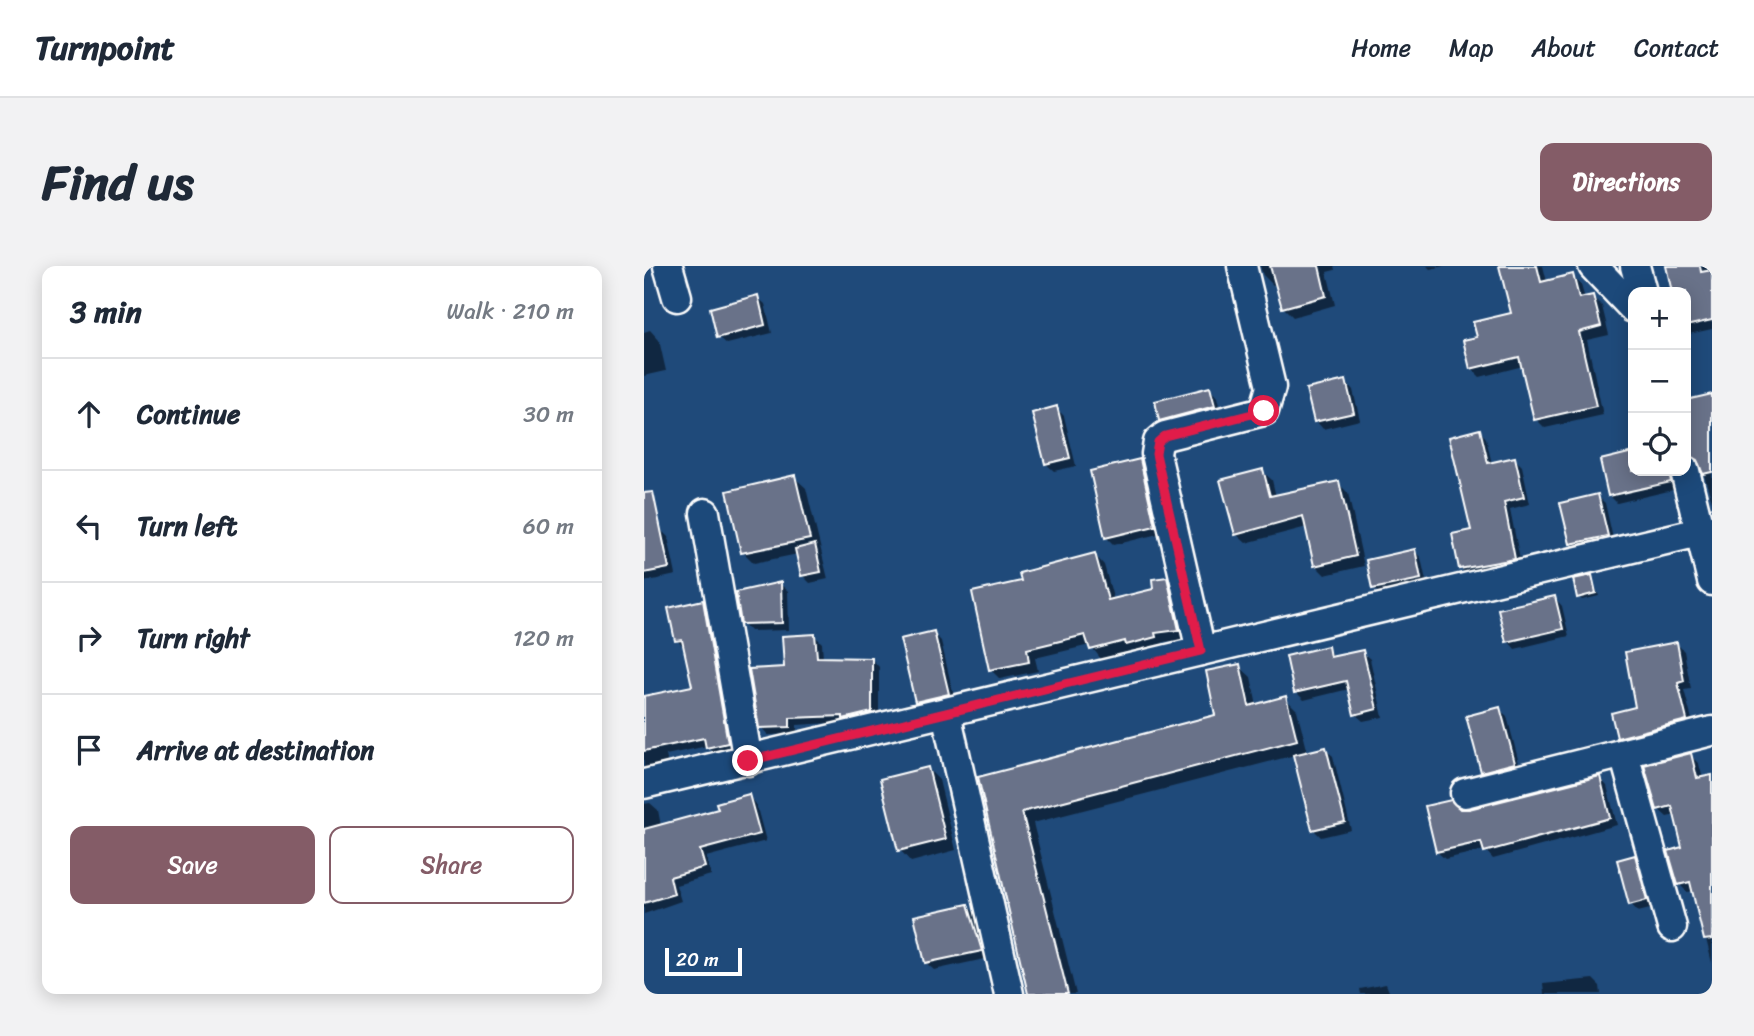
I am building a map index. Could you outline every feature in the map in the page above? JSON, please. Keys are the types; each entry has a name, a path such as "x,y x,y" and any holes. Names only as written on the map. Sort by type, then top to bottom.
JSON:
{"street":[{"path":"668,266 677,297"},
{"path":"1201,651 1156,454 1158,442 1165,436 1264,411 1271,387 1242,266"},
{"path":"1593,266 1628,303"},
{"path":"1635,266 1641,287"},
{"path":"1687,476 1706,530 1712,581"},
{"path":"705,513 748,761"},
{"path":"644,784 1706,530"},
{"path":"946,712 1009,994"},
{"path":"1465,793 1712,731"},
{"path":"1624,754 1672,928"}],"building":[{"path":"1270,266 1319,266 1326,296 1282,308"},
{"path":"1499,266 1537,266 1541,282 1573,274 1579,298 1593,295 1601,326 1579,332 1596,406 1534,420 1519,357 1470,369 1463,340 1477,337 1473,322 1511,313"},
{"path":"1666,266 1700,266 1701,272 1712,270 1712,320 1691,325 1691,287 1671,287"},
{"path":"758,295 765,325 717,338 710,308"},
{"path":"1346,380 1354,413 1314,422 1306,389"},
{"path":"1210,387 1215,406 1159,421 1155,401"},
{"path":"1712,394 1712,472 1703,474 1697,460 1691,457 1691,399"},
{"path":"1057,406 1070,458 1045,464 1032,413"},
{"path":"1480,429 1488,463 1515,457 1524,497 1504,502 1515,559 1459,569 1452,534 1471,530 1449,437"},
{"path":"1628,453 1628,476 1670,476 1671,482 1608,496 1600,460"},
{"path":"1140,459 1155,526 1105,538 1090,471"},
{"path":"1263,469 1270,496 1339,481 1356,556 1314,566 1303,516 1235,535 1220,480"},
{"path":"795,475 810,539 741,553 727,491"},
{"path":"653,492 669,568 644,573 644,493"},
{"path":"1598,494 1608,536 1570,544 1560,503"},
{"path":"815,544 821,572 801,576 795,549"},
{"path":"1415,549 1421,579 1372,589 1366,560"},
{"path":"1095,553 1108,600 1153,589 1152,579 1167,577 1179,630 1155,633 1156,637 1126,645 1125,641 1090,650 1085,635 1027,649 1029,662 989,670 972,592 1021,581 1019,573"},
{"path":"1592,575 1596,593 1577,598 1573,579"},
{"path":"781,582 782,623 741,624 736,592"},
{"path":"1555,596 1563,629 1506,642 1498,609"},
{"path":"703,600 728,743 706,748 704,738 644,751 644,696 692,686 682,640 675,641 668,608"},
{"path":"934,631 949,694 915,702 900,639"},
{"path":"815,634 817,657 872,658 872,712 843,719 843,716 790,718 790,727 759,728 749,669 784,667 782,636"},
{"path":"1677,642 1684,681 1678,683 1687,720 1617,738 1611,713 1635,707 1625,652"},
{"path":"1328,646 1330,657 1363,650 1377,709 1354,715 1346,681 1294,693 1286,656"},
{"path":"1240,664 1249,706 1286,696 1297,740 1022,812 1068,994 1028,994 978,777 1215,715 1206,671"},
{"path":"1500,707 1515,763 1481,772 1466,716"},
{"path":"1326,747 1345,822 1312,830 1293,755"},
{"path":"1691,753 1697,778 1712,775 1712,939 1704,940 1690,882 1678,885 1668,851 1682,847 1672,806 1657,810 1644,765"},
{"path":"928,767 946,839 898,851 880,779"},
{"path":"1600,776 1610,818 1484,852 1481,842 1436,852 1425,806 1451,800 1460,809 1469,809"},
{"path":"749,794 760,834 700,850 705,867 670,877 674,894 644,903 644,829 718,809 716,803"},
{"path":"1635,855 1647,900 1629,905 1617,860"},
{"path":"968,904 982,951 925,963 914,916"}],"route":[{"path":"748,761 1201,651 1156,454 1158,442 1165,436 1264,411"}]}
